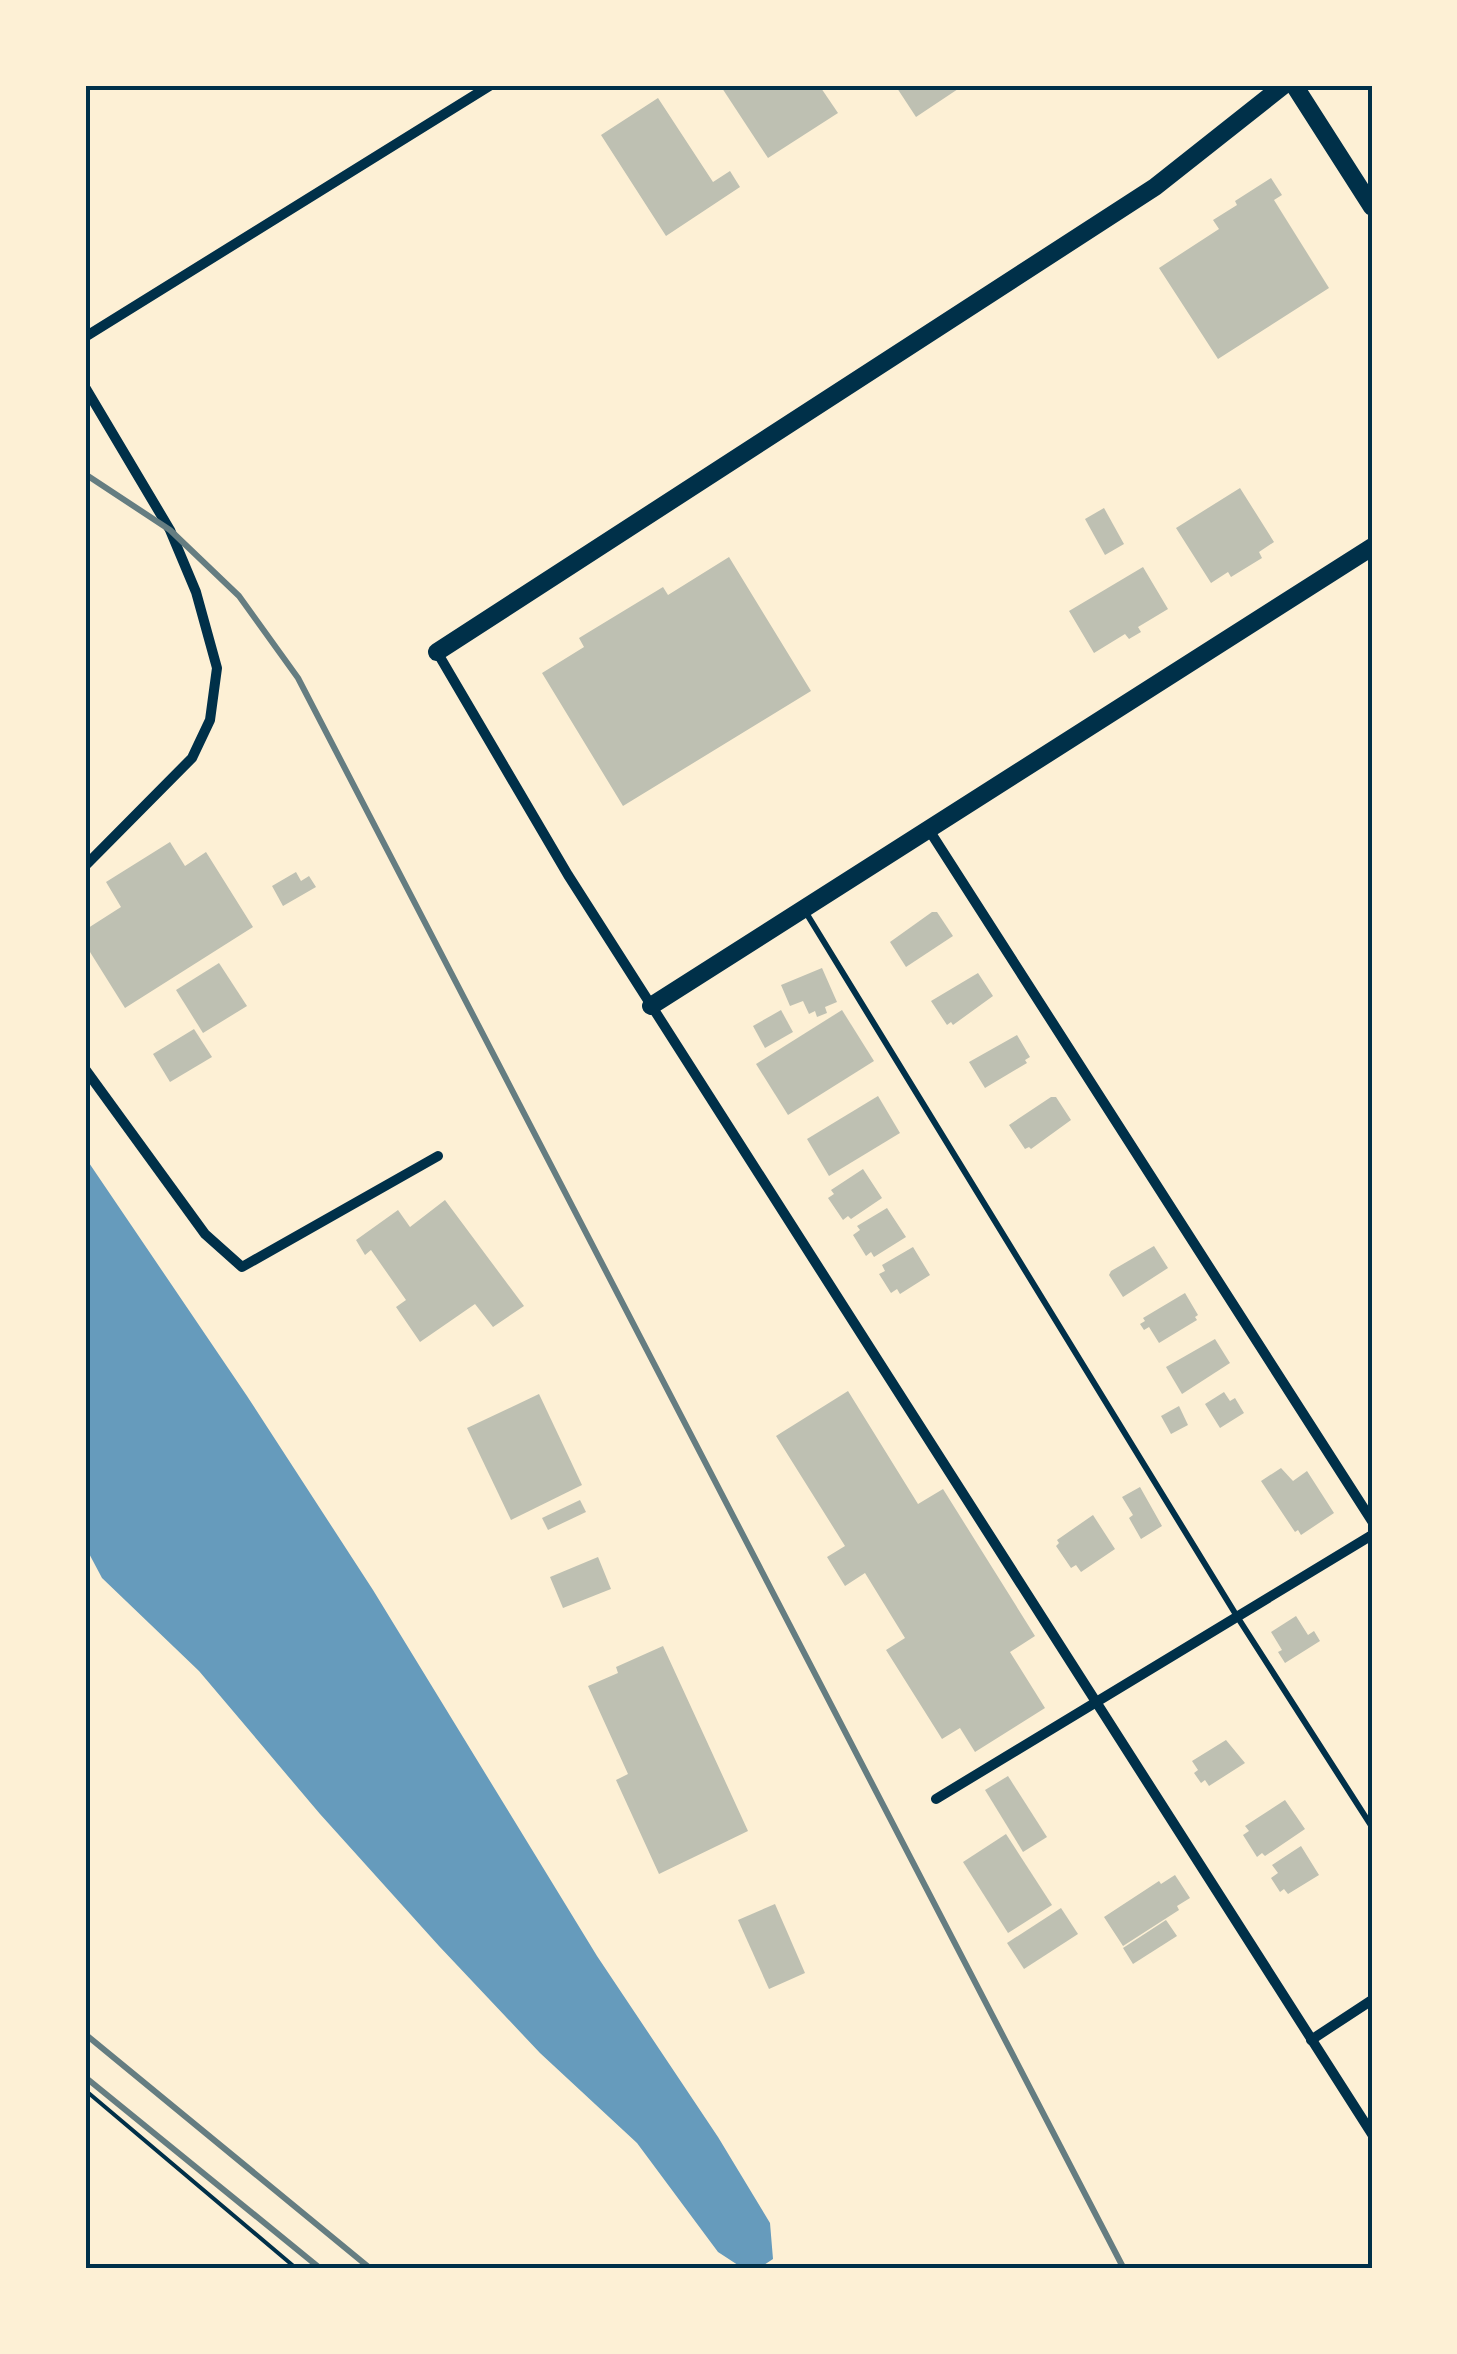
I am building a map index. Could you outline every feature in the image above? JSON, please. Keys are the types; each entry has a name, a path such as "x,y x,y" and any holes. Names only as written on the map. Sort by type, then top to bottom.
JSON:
{"street":[{"path":"85,337 491,85"},
{"path":"1284,85 1156,187 437,652 568,875 1372,2134"},
{"path":"1294,85 1372,207"},
{"path":"85,387 170,530 196,592 216,668 210,720 192,758 85,866"},
{"path":"651,1006 1372,548"},
{"path":"929,830 1372,1521"},
{"path":"85,1069 205,1234 242,1267 438,1156"},
{"path":"936,1799 1372,1534"},
{"path":"1310,2040 1372,2000"}],"lane":[{"path":"804,910 1238,1618 1372,1827"}],"path":[{"path":"85,2090 297,2269"}],"water":[{"path":"85,1157 373,1590 597,1956 718,2137 770,2223 773,2259 758,2269 744,2269 718,2252 637,2143 540,2053 320,1814 199,1671 102,1578 85,1546"}],"building":[{"path":"720,85 819,85 838,113 768,158"},
{"path":"895,85 964,85 916,117"},
{"path":"658,98 713,182 730,171 740,187 666,236 601,135"},
{"path":"1271,178 1282,195 1274,200 1329,288 1218,359 1159,268 1219,229 1213,220"},
{"path":"1240,488 1274,542 1259,552 1262,558 1231,577 1228,572 1211,583 1176,528"},
{"path":"1104,508 1124,544 1105,555 1085,519"},
{"path":"729,557 811,691 623,806 542,673 584,647 579,638 663,587 668,595"},
{"path":"1143,567 1168,609 1138,627 1141,632 1129,639 1125,634 1094,653 1069,611"},
{"path":"170,842 185,866 206,852 253,927 125,1008 85,944 85,930 121,907 106,882"},
{"path":"296,872 301,881 309,876 316,887 283,906 272,886"},
{"path":"937,912 953,936 906,967 890,942"},
{"path":"219,963 247,1006 203,1033 176,990"},
{"path":"822,968 837,1002 825,1007 827,1013 817,1017 815,1011 809,1014 803,1001 790,1006 781,985"},
{"path":"978,973 993,996 953,1025 947,1025 931,1001"},
{"path":"781,1010 793,1032 765,1048 753,1026"},
{"path":"842,1010 874,1061 788,1115 756,1064"},
{"path":"194,1029 212,1057 170,1082 153,1054"},
{"path":"1017,1035 1030,1057 1025,1060 1027,1063 985,1088 969,1062"},
{"path":"878,1096 900,1133 829,1176 807,1139"},
{"path":"1056,1097 1071,1120 1031,1149 1025,1149 1009,1125"},
{"path":"863,1169 882,1198 851,1219 848,1216 843,1220 828,1198 834,1194 831,1190"},
{"path":"445,1200 524,1306 493,1327 475,1304 420,1342 396,1307 406,1300 371,1250 365,1255 356,1240 398,1210 410,1227"},
{"path":"887,1208 906,1237 874,1257 871,1252 866,1256 853,1235 860,1230 857,1226"},
{"path":"1154,1246 1168,1268 1123,1297 1109,1275 1111,1271"},
{"path":"913,1247 930,1275 900,1294 897,1289 891,1293 879,1274 885,1271 882,1265"},
{"path":"1185,1293 1197,1320 1159,1343 1149,1327 1144,1330 1140,1324 1145,1321 1143,1318"},
{"path":"1215,1339 1230,1363 1182,1394 1166,1367"},
{"path":"848,1391 918,1504 943,1489 1035,1636 1010,1652 1045,1708 975,1752 960,1728 942,1739 886,1650 905,1638 865,1573 845,1586 827,1557 845,1546 776,1436"},
{"path":"1224,1392 1230,1401 1235,1398 1244,1413 1220,1428 1205,1404"},
{"path":"539,1394 582,1485 511,1520 467,1428"},
{"path":"1179,1406 1188,1425 1171,1434 1161,1416"},
{"path":"1281,1468 1293,1481 1307,1471 1334,1513 1301,1535 1298,1530 1295,1532 1261,1481"},
{"path":"1140,1487 1162,1526 1141,1539 1122,1497"},
{"path":"580,1500 586,1512 548,1530 542,1518"},
{"path":"1093,1515 1115,1549 1081,1572 1076,1565 1071,1568 1056,1546 1057,1540"},
{"path":"598,1557 611,1589 563,1608 550,1577"},
{"path":"1296,1616 1308,1635 1314,1631 1320,1641 1285,1663 1271,1632"},
{"path":"663,1646 748,1831 659,1874 616,1780 628,1774 588,1686 618,1673 616,1667"},
{"path":"1226,1740 1245,1763 1209,1786 1205,1780 1201,1783 1192,1761"},
{"path":"1008,1776 1047,1837 1023,1852 985,1790"},
{"path":"1285,1800 1305,1829 1265,1856 1262,1853 1257,1857 1243,1835 1249,1831 1245,1826"},
{"path":"1006,1834 1052,1905 1008,1933 963,1862"},
{"path":"1301,1846 1319,1875 1288,1894 1284,1889 1280,1892 1271,1878 1278,1873 1272,1865"},
{"path":"1175,1875 1190,1898 1177,1906 1179,1910 1123,1946 1104,1917"},
{"path":"775,1904 805,1973 769,1989 738,1920"},
{"path":"1061,1908 1078,1934 1024,1969 1007,1943"},
{"path":"1166,1920 1177,1936 1133,1964 1123,1948"}],"railway":[{"path":"85,474 170,530 239,596 298,678 1124,2269"},
{"path":"85,2034 371,2269"},
{"path":"85,2077 321,2269"}]}
